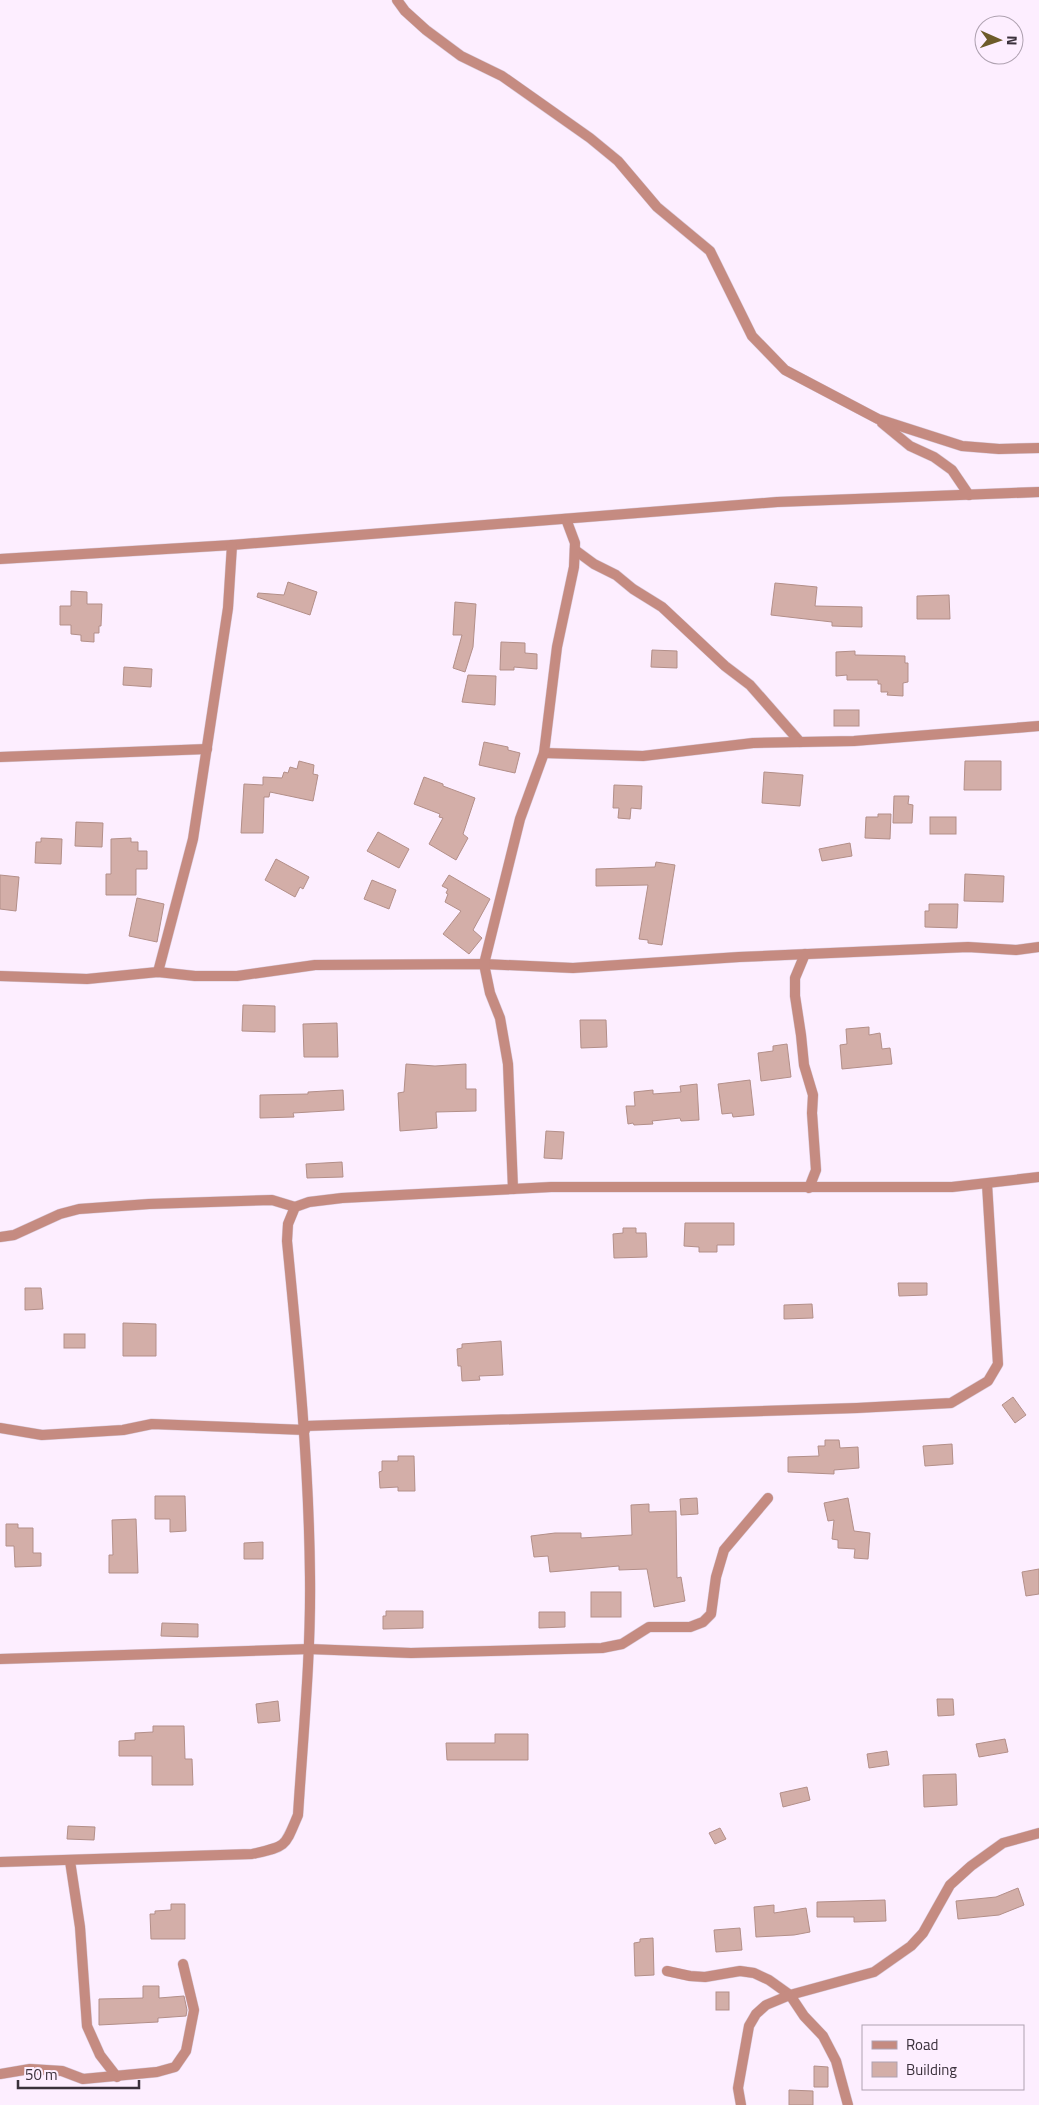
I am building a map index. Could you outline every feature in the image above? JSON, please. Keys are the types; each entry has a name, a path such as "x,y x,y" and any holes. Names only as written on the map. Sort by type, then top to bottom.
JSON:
{"street":[{"path":"397,0 405,11 426,30 461,56 502,76 590,138 618,161 657,207 710,251 752,336 785,370 878,419 962,446 999,449 1039,448"},
{"path":"878,419 910,446 952,470 968,495"},
{"path":"0,559 217,544 232,545 777,502 1039,492"},
{"path":"513,1189 508,1064 500,1018 490,993 484,964 520,818 544,753 557,647 574,567 575,543 566,520"},
{"path":"158,972 193,839 228,608 232,545"},
{"path":"575,550 594,564 616,575 633,589 662,607 725,666 750,685 800,742"},
{"path":"544,753 643,756 752,743 854,741 1039,726"},
{"path":"0,757 207,749"},
{"path":"0,976 87,978 158,972 195,976 237,976 315,965 484,964 573,968 805,954 968,947 1016,950 1039,947"},
{"path":"805,954 795,978 794,996 802,1035 804,1065 813,1095 812,1112 816,1170 809,1188"},
{"path":"0,1237 14,1235 60,1214 80,1209 149,1204 272,1200 295,1207 309,1202 342,1198 551,1187 952,1187 1039,1177"},
{"path":"0,1428 42,1435 123,1430 152,1424 305,1428 847,1408 951,1402 988,1381 998,1364 987,1184"},
{"path":"0,1862 252,1854 280,1848 287,1841 298,1815 309,1649 310,1577 305,1428 286,1241 288,1224 295,1207"},
{"path":"0,1659 309,1649 411,1653 602,1648 622,1644 649,1628 690,1626 703,1622 711,1614 716,1577 724,1550 768,1498"},
{"path":"741,2105 738,2088 749,2026 756,2014 766,2005 790,1995 874,1972 911,1946 923,1933 950,1885 971,1866 1003,1843 1039,1833"},
{"path":"70,1861 80,1927 87,2026 100,2055 117,2077"},
{"path":"0,2074 30,2069 62,2071 83,2079 158,2072 175,2067 186,2051 194,2010 183,1964"},
{"path":"667,1971 690,1976 706,1976 740,1971 754,1973 769,1980 790,1995 804,2016 823,2036 828,2045 836,2061 848,2105"}],"building":[{"path":"288,582 317,592 310,615 257,597 258,593 284,595"},
{"path":"775,583 817,587 815,606 862,607 862,627 832,626 832,622 771,615"},
{"path":"71,591 87,592 87,604 102,604 101,626 99,626 99,633 94,633 94,642 81,641 81,635 71,634 71,625 60,625 60,606 71,606"},
{"path":"949,595 950,619 917,619 917,596"},
{"path":"455,602 476,604 473,647 465,672 453,668 462,635 453,635"},
{"path":"501,642 525,643 525,653 537,654 537,669 514,667 514,670 500,670"},
{"path":"652,650 677,651 677,668 651,667"},
{"path":"855,651 855,655 905,656 905,663 908,663 908,682 903,683 903,696 887,695 888,692 881,692 881,684 878,684 878,680 847,680 847,675 836,676 836,652"},
{"path":"124,667 152,669 151,687 123,685"},
{"path":"468,675 496,676 495,705 462,702"},
{"path":"834,710 859,710 859,726 834,726"},
{"path":"484,742 508,747 508,750 520,753 515,773 479,765"},
{"path":"299,761 314,765 313,774 318,775 313,801 270,792 269,797 264,797 263,833 241,833 244,784 263,785 263,777 282,778 284,772 288,773 290,767 297,769"},
{"path":"965,761 1001,761 1001,790 964,790"},
{"path":"764,772 803,775 800,806 762,803"},
{"path":"424,777 475,798 463,834 468,838 456,860 429,844 443,818 439,817 440,814 414,804"},
{"path":"614,785 642,786 641,809 631,808 630,819 618,818 619,808 613,808"},
{"path":"894,796 909,796 908,804 913,805 912,823 893,823"},
{"path":"878,814 891,814 890,839 865,838 866,817 878,817"},
{"path":"930,817 956,817 956,834 930,834"},
{"path":"76,822 103,823 102,847 75,846"},
{"path":"378,832 409,849 399,868 367,851"},
{"path":"41,838 62,839 61,864 35,863 36,842 41,842"},
{"path":"131,838 131,842 138,842 138,851 147,851 147,869 136,869 136,895 106,895 106,874 111,874 111,839"},
{"path":"850,843 852,856 822,861 819,849"},
{"path":"276,859 309,877 303,889 300,887 295,897 265,880"},
{"path":"656,862 675,865 662,945 648,943 648,940 639,939 648,885 596,886 596,869 655,867"},
{"path":"965,874 1004,876 1003,902 964,901"},
{"path":"0,875 19,877 16,911 0,909"},
{"path":"449,875 490,899 473,930 482,938 469,954 443,934 461,911 445,902 448,889 442,886"},
{"path":"372,880 396,890 389,909 364,899"},
{"path":"137,898 164,904 157,942 129,936"},
{"path":"929,904 958,904 957,928 925,927 925,911 929,911"},
{"path":"243,1005 275,1006 275,1032 242,1031"},
{"path":"580,1020 606,1020 607,1047 581,1048"},
{"path":"337,1023 338,1057 304,1057 303,1024"},
{"path":"869,1027 869,1035 880,1033 882,1049 890,1048 892,1064 842,1069 840,1045 847,1044 846,1029"},
{"path":"787,1044 791,1077 761,1081 758,1053 773,1051 773,1046"},
{"path":"406,1064 435,1066 466,1064 466,1089 476,1089 476,1111 436,1112 437,1128 400,1131 398,1093 404,1092"},
{"path":"750,1080 754,1115 733,1117 732,1113 722,1114 718,1084"},
{"path":"697,1084 699,1120 681,1121 680,1118 652,1121 653,1124 628,1124 626,1106 635,1106 634,1092 653,1090 653,1094 681,1092 680,1086"},
{"path":"343,1090 344,1110 293,1113 294,1117 260,1118 260,1095 308,1094 308,1092"},
{"path":"546,1131 564,1132 562,1159 544,1158"},
{"path":"342,1162 343,1177 307,1178 306,1164"},
{"path":"685,1223 734,1223 734,1245 717,1245 717,1252 699,1252 699,1247 684,1246"},
{"path":"623,1228 636,1228 636,1233 646,1233 647,1257 614,1258 613,1234 623,1233"},
{"path":"898,1283 927,1283 927,1295 899,1296"},
{"path":"25,1288 41,1288 43,1309 25,1310"},
{"path":"812,1304 813,1318 784,1319 784,1305"},
{"path":"123,1323 156,1324 156,1356 123,1356"},
{"path":"64,1334 85,1334 85,1348 64,1348"},
{"path":"501,1341 503,1375 479,1376 480,1380 462,1381 461,1366 458,1366 457,1349 462,1348 462,1344"},
{"path":"1013,1397 1026,1415 1015,1423 1002,1405"},
{"path":"825,1440 839,1440 840,1448 858,1447 859,1468 834,1470 834,1474 788,1472 788,1457 819,1456 818,1446 825,1446"},
{"path":"952,1444 953,1464 925,1466 923,1446"},
{"path":"398,1456 414,1456 415,1491 398,1491 398,1487 380,1488 379,1472 382,1471 382,1461 398,1461"},
{"path":"155,1496 185,1496 186,1531 170,1532 170,1519 155,1519"},
{"path":"697,1498 698,1514 681,1515 680,1499"},
{"path":"848,1498 854,1531 870,1533 868,1559 854,1558 855,1549 838,1548 838,1540 832,1539 834,1520 828,1521 824,1503"},
{"path":"649,1504 649,1512 676,1511 677,1578 681,1577 685,1601 654,1607 647,1569 619,1570 619,1566 550,1572 548,1556 534,1557 531,1536 555,1533 581,1533 581,1538 632,1535 631,1505"},
{"path":"136,1519 138,1573 109,1573 109,1555 113,1555 112,1520"},
{"path":"6,1524 18,1524 18,1528 33,1528 33,1553 41,1553 41,1566 15,1567 14,1546 6,1546"},
{"path":"263,1542 263,1559 244,1559 244,1543"},
{"path":"1039,1569 1039,1594 1026,1596 1022,1572"},
{"path":"591,1592 621,1592 621,1617 591,1617"},
{"path":"386,1611 423,1611 423,1628 383,1629 383,1616 386,1616"},
{"path":"539,1612 565,1612 565,1627 539,1628"},
{"path":"162,1623 198,1624 198,1637 161,1636"},
{"path":"937,1699 953,1699 954,1715 938,1716"},
{"path":"278,1701 280,1721 258,1723 256,1704"},
{"path":"153,1726 184,1726 185,1759 192,1759 193,1785 152,1785 152,1756 119,1756 119,1741 135,1740 135,1733 153,1732"},
{"path":"495,1734 528,1734 528,1760 447,1760 446,1743 495,1743"},
{"path":"1005,1739 1008,1752 979,1757 976,1744"},
{"path":"887,1751 889,1765 869,1768 867,1754"},
{"path":"956,1774 957,1805 924,1807 923,1775"},
{"path":"807,1787 810,1800 783,1807 780,1793"},
{"path":"68,1826 95,1827 94,1840 67,1839"},
{"path":"720,1828 726,1839 715,1844 709,1833"},
{"path":"1018,1888 1024,1905 999,1915 958,1919 956,1901 996,1897"},
{"path":"885,1900 886,1921 854,1922 854,1917 817,1917 817,1902"},
{"path":"171,1904 185,1904 185,1939 151,1939 150,1914 155,1914 155,1911 171,1910"},
{"path":"774,1905 774,1913 806,1908 810,1932 794,1935 756,1937 754,1907"},
{"path":"740,1928 742,1950 716,1952 714,1930"},
{"path":"653,1938 654,1975 635,1976 634,1943 640,1942 640,1939"},
{"path":"143,1986 159,1986 159,1998 184,1996 187,2010 186,2016 158,2018 158,2022 99,2025 99,1999 143,1998"},
{"path":"716,1992 729,1992 729,2010 716,2010"},
{"path":"814,2066 828,2067 828,2087 814,2087"},
{"path":"789,2090 813,2091 813,2105 789,2105"}]}
